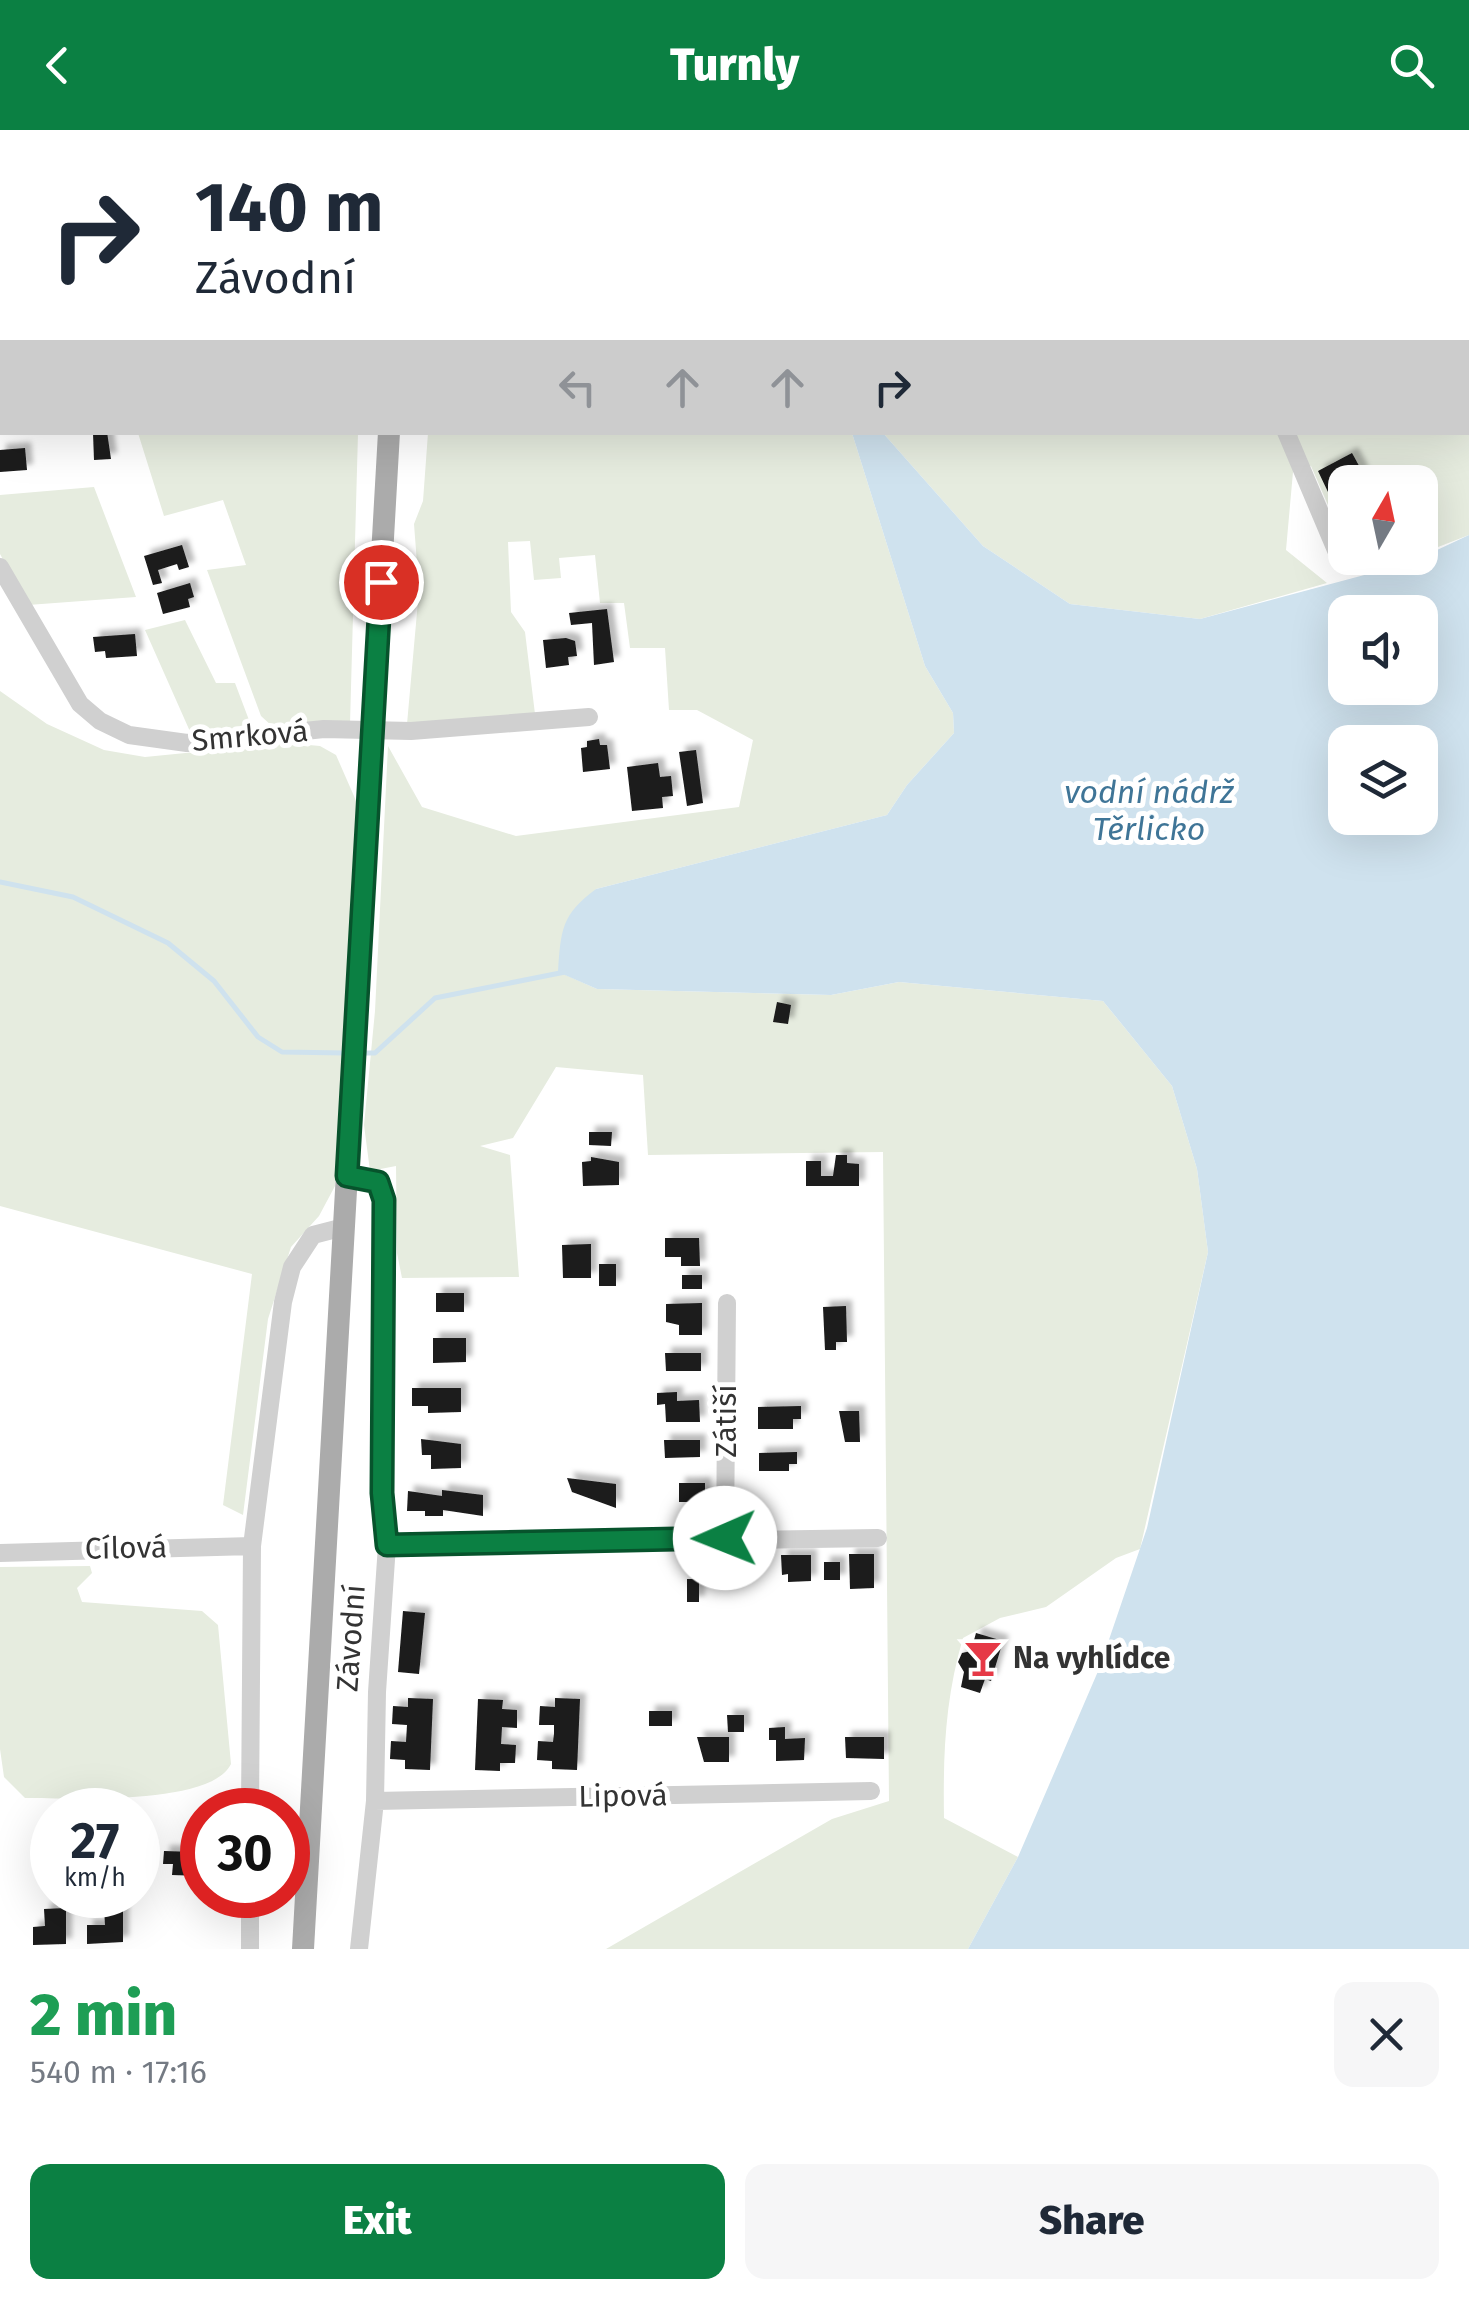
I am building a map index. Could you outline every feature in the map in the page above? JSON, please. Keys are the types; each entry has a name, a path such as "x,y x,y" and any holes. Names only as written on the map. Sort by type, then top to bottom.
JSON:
{"main road":[{"name":"Závodní","path":"303,1949 389,435"}],"street":[{"path":"1287,435 1328,533"},
{"name":"Smrková","path":"0,566 80,704 100,721 129,735 187,743 324,729 373,732 588,717"},
{"name":"Závodní","path":"347,1176 378,1182 384,1200 382,1493 387,1545 376,1692 376,1800 359,1949"},
{"path":"250,1788 252,1546 283,1302 292,1267 319,1230 344,1227"},
{"name":"Zátiší","path":"725,1538 726,1303"},
{"path":"387,1545 878,1538"},
{"name":"Cílová","path":"0,1553 252,1546"},
{"name":"Lipová","path":"376,1800 871,1791"},
{"path":"250,1918 250,1949"}],"shaded area":[{"path":"139,435 358,435 350,724 273,727 261,716 207,570 246,565 223,500 164,516"},
{"path":"428,435 853,435 925,666 953,713 954,733 907,785 887,815 596,889 559,972 597,989 831,995 899,982 1103,1001 1172,1086 1197,1169 1208,1252 1140,1549 1116,1558 1046,1607 1000,1618 963,1638 957,1661 946,1727 944,1818 1018,1857 968,1949 606,1949 832,1819 889,1801 883,1152 648,1155 643,1075 556,1067 513,1138 480,1146 510,1155 519,1277 402,1278 397,1253 396,1166 370,1171 364,1125 375,1011 388,746 422,807 516,836 739,807 753,740 697,710 669,710 665,648 630,648 624,603 600,603 595,555 559,558 561,578 534,580 530,541 508,542 511,612 525,632 535,714 407,724 419,590 414,524 423,501"},
{"path":"885,435 1469,435 1469,535 1438,547 1438,465 1328,465 1328,505 1311,466 1293,472 1286,550 1327,583 1200,619 1070,604 983,546"},
{"path":"94,487 136,597 28,605 0,554 0,495"},
{"path":"185,620 216,683 235,683 252,728 192,736 145,630"},
{"path":"0,691 47,724 104,750 145,757 287,743 320,746 336,755 357,803 335,1186 319,1216 291,1247 268,1319 243,1515 223,1505 252,1274 0,1206"},
{"path":"90,1566 92,1573 77,1588 82,1602 202,1611 218,1625 231,1764 218,1778 168,1793 160,1794 160,1788 30,1788 30,1798 25,1798 4,1777 0,1749 0,1567"}],"water":[{"name":"vodní nádrž Těrlicko","path":"853,435 885,435 983,546 1070,604 1200,619 1364,575 1438,575 1438,550 1469,535 1469,1949 968,1949 1018,1857 1099,1669 1147,1528 1208,1252 1197,1169 1172,1086 1103,1001 899,982 831,995 597,989 558,972 565,924 576,907 596,889 887,815 907,785 954,733 953,713 925,666"}],"building":[{"path":"93,435 107,435 111,459 94,460"},
{"path":"25,448 27,470 0,472 0,450"},
{"path":"1352,453 1359,465 1329,465"},
{"path":"1328,466 1328,492 1318,471"},
{"path":"182,545 189,567 179,570 177,564 158,570 162,583 153,585 144,556"},
{"path":"190,583 194,597 188,599 190,607 163,614 157,593"},
{"path":"607,609 614,662 594,665 592,623 571,625 569,613"},
{"path":"135,634 137,656 106,658 105,651 95,652 93,637"},
{"path":"543,640 575,641 577,656 568,657 569,665 546,668"},
{"path":"599,739 600,745 607,745 610,769 583,772 581,748 587,747 587,741"},
{"path":"696,750 703,803 687,806 679,752"},
{"path":"658,763 660,777 671,776 673,796 662,797 663,808 632,811 627,767"},
{"path":"777,1002 791,1005 788,1024 773,1022"},
{"path":"589,1132 612,1132 611,1146 589,1145"},
{"path":"836,1155 847,1155 847,1163 859,1164 859,1186 806,1186 806,1161 821,1161 821,1176 833,1176"},
{"path":"591,1157 619,1162 619,1185 583,1186 582,1162 591,1161"},
{"path":"665,1238 699,1238 700,1266 681,1266 681,1257 665,1257"},
{"path":"591,1244 591,1278 563,1278 562,1245"},
{"path":"599,1264 616,1264 616,1286 599,1286"},
{"path":"682,1275 702,1275 702,1289 682,1289"},
{"path":"436,1293 464,1293 464,1312 436,1312"},
{"path":"702,1303 702,1335 679,1335 679,1325 666,1322 666,1304"},
{"path":"846,1306 847,1342 836,1342 836,1350 825,1350 823,1307"},
{"path":"433,1338 466,1338 466,1362 433,1363"},
{"path":"665,1353 701,1353 701,1371 666,1371"},
{"path":"412,1388 461,1388 461,1412 428,1413 428,1406 412,1406"},
{"path":"677,1392 677,1401 699,1400 700,1422 666,1422 665,1404 657,1405 657,1393"},
{"path":"801,1406 801,1419 793,1419 793,1429 758,1429 758,1407"},
{"path":"839,1411 859,1411 860,1442 845,1442"},
{"path":"421,1439 461,1444 461,1468 431,1469 431,1455 422,1455"},
{"path":"664,1440 700,1440 700,1457 665,1458"},
{"path":"797,1452 797,1464 789,1464 789,1471 759,1471 759,1453"},
{"path":"567,1478 616,1484 616,1508 572,1492"},
{"path":"679,1483 705,1483 705,1502 679,1502"},
{"path":"442,1490 483,1495 483,1516 443,1510 443,1516 425,1516 425,1511 407,1511 408,1491 442,1496"},
{"path":"849,1554 874,1554 874,1588 850,1589"},
{"path":"781,1555 811,1555 811,1581 788,1582 788,1574 782,1575"},
{"path":"705,1556 736,1556 736,1580 711,1580"},
{"path":"824,1562 840,1562 840,1580 824,1580"},
{"path":"687,1579 699,1579 699,1602 687,1602"},
{"path":"403,1611 425,1613 419,1674 398,1672"},
{"path":"976,1633 1003,1641 991,1681 985,1679 980,1693 961,1687 964,1672 958,1662 962,1653 971,1651"},
{"path":"408,1698 433,1699 430,1770 405,1769 405,1760 390,1759 391,1741 406,1742 407,1725 392,1724 393,1706 408,1707"},
{"path":"555,1698 580,1699 577,1770 552,1769 552,1761 537,1760 538,1741 553,1742 554,1734 554,1725 539,1725 540,1706 555,1707"},
{"path":"478,1699 503,1700 502,1709 517,1710 517,1728 502,1727 501,1744 516,1745 515,1763 500,1763 500,1771 475,1770"},
{"path":"649,1711 672,1711 672,1726 649,1726"},
{"path":"727,1715 744,1715 744,1732 728,1732"},
{"path":"785,1727 785,1739 805,1738 804,1760 776,1761 776,1740 769,1740 769,1728"},
{"path":"697,1737 729,1737 729,1762 704,1762"},
{"path":"845,1737 884,1737 884,1759 846,1758"},
{"path":"164,1851 180,1852 180,1875 172,1875 173,1864 163,1864"},
{"path":"45,1918 66,1918 66,1944 33,1945 33,1927 45,1926"},
{"path":"105,1918 123,1918 123,1942 87,1944 87,1925 105,1925"}],"waterway":[{"path":"0,882 73,897 168,943 214,981 258,1037 282,1052 345,1053"},
{"path":"361,1053 375,1053 435,998 565,972"}],"place":[{"name":"Na vyhlídce","path":"983,1658"}],"route":[{"path":"381,582 347,1176 378,1182 384,1200 382,1493 387,1545 725,1538"}]}
